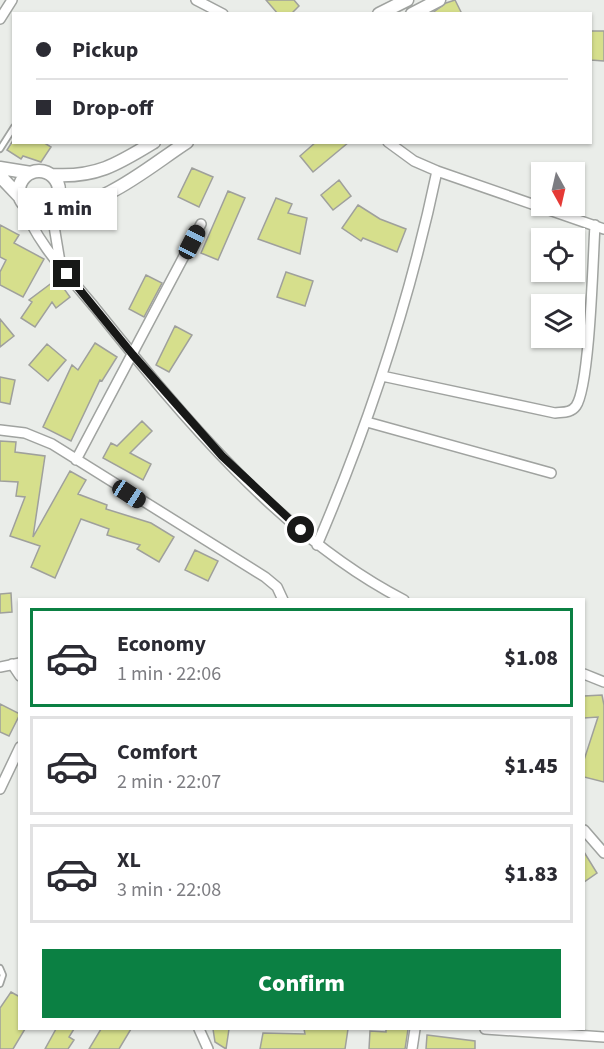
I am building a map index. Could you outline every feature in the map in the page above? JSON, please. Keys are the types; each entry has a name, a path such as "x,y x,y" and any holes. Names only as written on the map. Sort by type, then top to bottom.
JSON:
{"street":[{"path":"0,19 12,0"},
{"path":"196,0 210,3"},
{"path":"382,12 407,0"},
{"path":"416,12 439,0"},
{"path":"0,168 74,177 105,170 150,144"},
{"path":"0,176 32,210 45,211 52,207 72,206 96,198 184,144"},
{"path":"382,376 555,414 569,412 576,406 582,381 600,227 437,171 414,161 391,144"},
{"path":"317,545 368,422 422,241 437,171"},
{"path":"31,173 21,182 20,199 34,229 133,355 222,456 317,545 374,585 400,598"},
{"path":"52,175 60,188 59,196 52,207 60,264"},
{"path":"76,460 201,224"},
{"path":"368,422 551,473"},
{"path":"0,430 38,437 265,577 277,586 282,598"},
{"path":"0,667 16,664"},
{"path":"585,674 604,682"},
{"path":"0,789 18,751"},
{"path":"585,831 604,853"},
{"path":"199,1030 208,1049"},
{"path":"412,1049 415,1030"},
{"path":"500,1030 604,1037 603,1049"}],"lane":[{"path":"0,149 12,130"},
{"path":"0,968 3,975 0,984"}],"building":[{"path":"266,0 294,0 299,6 293,12 276,12"},
{"path":"455,0 461,12 434,12 446,3"},
{"path":"592,31 604,31 604,61 592,60"},
{"path":"12,142 12,144 46,144 51,147 41,162 23,156 21,159 7,150"},
{"path":"314,144 347,144 313,172 300,156"},
{"path":"192,168 213,177 199,207 178,197"},
{"path":"339,180 351,196 333,210 321,195"},
{"path":"228,191 245,198 218,260 201,253"},
{"path":"276,198 292,204 288,213 307,218 300,254 258,239"},
{"path":"358,205 380,219 406,229 397,252 363,238 361,241 342,228"},
{"path":"0,225 19,235 14,243 44,259 23,297 0,285 0,272 6,260 0,257"},
{"path":"286,272 313,281 305,306 277,297"},
{"path":"146,275 162,283 144,317 129,309"},
{"path":"57,279 70,297 56,308 52,302 35,327 21,318 32,302 29,300"},
{"path":"0,319 14,336 0,347"},
{"path":"175,326 192,335 169,372 156,365"},
{"path":"95,343 117,357 102,381 100,380 71,441 43,427 72,365 78,370"},
{"path":"47,344 66,360 48,381 29,365"},
{"path":"0,377 15,380 10,404 0,402"},
{"path":"142,421 152,431 130,453 151,464 143,480 103,458 111,443 117,446"},
{"path":"0,441 16,442 15,452 45,456 33,537 70,471 86,480 78,494 107,505 106,509 151,523 174,537 159,562 137,549 140,545 107,535 109,529 81,519 55,578 31,567 40,546 10,536 25,497 16,496 18,482 0,481"},
{"path":"195,550 218,561 208,581 185,570"},
{"path":"11,593 12,612 0,613 0,594"},
{"path":"602,695 604,782 585,777 585,757 598,717 585,718 585,696"},
{"path":"0,704 18,713 18,718 9,736 0,732"},
{"path":"585,854 597,873 585,881"},
{"path":"11,992 18,996 18,1030 24,1030 13,1049 0,1049 0,1008"},
{"path":"55,1030 73,1030 69,1037 74,1040 68,1049 45,1049"},
{"path":"100,1030 130,1030 119,1049 89,1049"},
{"path":"213,1030 229,1030 226,1049 215,1042"},
{"path":"304,1030 348,1030 345,1049 260,1049 263,1033 305,1034"},
{"path":"386,1030 408,1030 405,1049 369,1049 370,1031 386,1032"},
{"path":"427,1035 475,1041 475,1049 426,1049"}],"route":[{"path":"67,274 133,355 222,456 301,530"}]}
